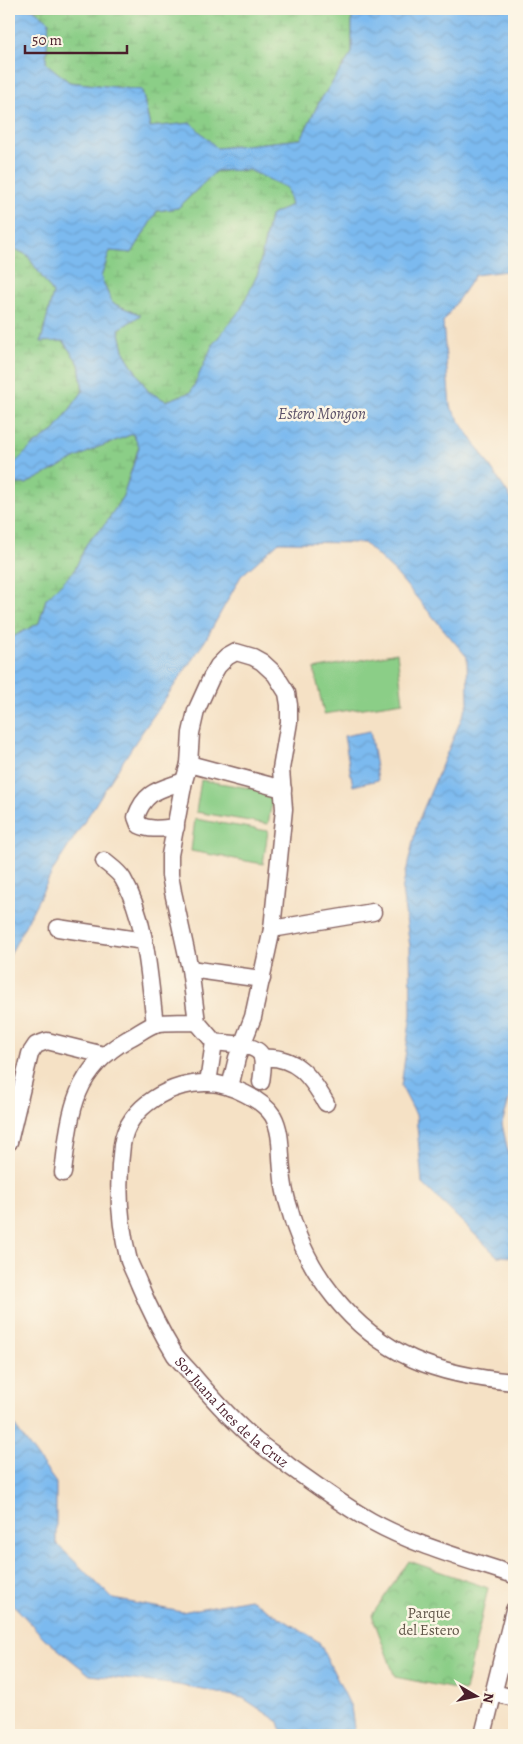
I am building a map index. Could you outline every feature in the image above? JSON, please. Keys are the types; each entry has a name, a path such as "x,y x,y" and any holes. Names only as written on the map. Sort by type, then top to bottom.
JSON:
{"street":[{"path":"230,1087 242,1045 253,1017 272,929 284,809 281,768 289,722 289,705 286,692 275,674 262,662 236,652 227,656 211,678 196,711 191,733 189,764 170,855 170,875 190,969 197,1022 214,1042 242,1045 260,1052 262,1058 261,1082"},
{"path":"189,764 283,789"},
{"path":"176,827 145,828 139,825 136,817 140,805 155,791 184,781"},
{"path":"104,861 122,877 134,901 144,941 155,1024"},
{"path":"272,929 373,912"},
{"path":"58,928 144,941"},
{"path":"190,969 262,979"},
{"path":"63,1173 69,1126 81,1084 104,1055 155,1024 197,1022"},
{"path":"9,1142 30,1054 36,1045 47,1041 104,1055"},
{"path":"214,1042 208,1083 230,1087 262,1103 273,1116 278,1129 285,1194 300,1242 310,1263 345,1310 362,1326 384,1342 413,1359 466,1375 514,1382"},
{"path":"262,1058 280,1058 300,1068 315,1083 326,1103"},
{"name":"Sor Juana Ines de la Cruz","path":"208,1083 176,1088 144,1105 131,1119 122,1140 118,1188 121,1216 130,1262 151,1312 176,1356 207,1392 254,1439 327,1494 372,1521 420,1544 514,1576"},
{"path":"483,1735 514,1610"},
{"path":"494,1693 514,1698"}],"green space":[{"path":"33,9 346,9 352,19 352,53 319,102 301,139 217,148 191,123 150,127 142,90 69,82 46,63 49,21"},
{"path":"249,170 287,188 291,205 270,216 258,273 241,309 213,344 191,392 166,401 148,391 125,354 119,329 141,315 112,303 101,277 110,251 132,253 157,211 178,208 216,171"},
{"path":"9,246 27,255 53,293 41,341 63,341 79,364 83,391 55,430 31,447 9,469"},
{"path":"133,434 139,446 123,496 106,523 87,543 74,571 46,599 39,623 9,639 9,484 26,484 96,448"},
{"path":"397,653 403,702 324,714 314,669"},
{"path":"201,780 274,792 268,824 196,812"},
{"path":"195,819 268,831 263,864 191,851"},
{"name":"Parque del Estero","path":"409,1561 488,1588 465,1691 395,1677 372,1615"}],"water":[{"name":"Estero Mongon","path":"9,9 33,9 49,21 46,63 69,82 142,90 150,127 191,123 217,148 301,139 319,102 352,53 352,19 346,9 514,9 514,270 475,275 443,322 450,406 514,503 514,1083 502,1124 509,1156 514,1166 514,1257 497,1256 422,1183 416,1115 401,1086 411,1014 410,947 402,890 417,824 468,703 467,657 395,572 364,543 279,542 241,576 205,641 136,741 54,869 9,957 9,639 39,623 46,599 74,571 87,543 106,523 123,496 139,447 133,434 96,448 26,484 9,484 9,469 31,447 55,430 83,391 79,364 63,341 41,342 53,293 27,255 9,246","holes":["249,170 287,188 291,205 270,216 258,273 241,309 213,344 191,392 166,401 148,391 125,354 119,329 141,315 112,303 101,277 110,251 132,253 157,211 178,208 216,171"]},
{"path":"370,731 378,780 353,786 344,736"},
{"path":"9,1418 56,1483 56,1543 113,1599 182,1612 250,1599 319,1642 351,1707 355,1735 283,1735 279,1722 243,1698 178,1685 90,1675 44,1638 9,1600"}]}
